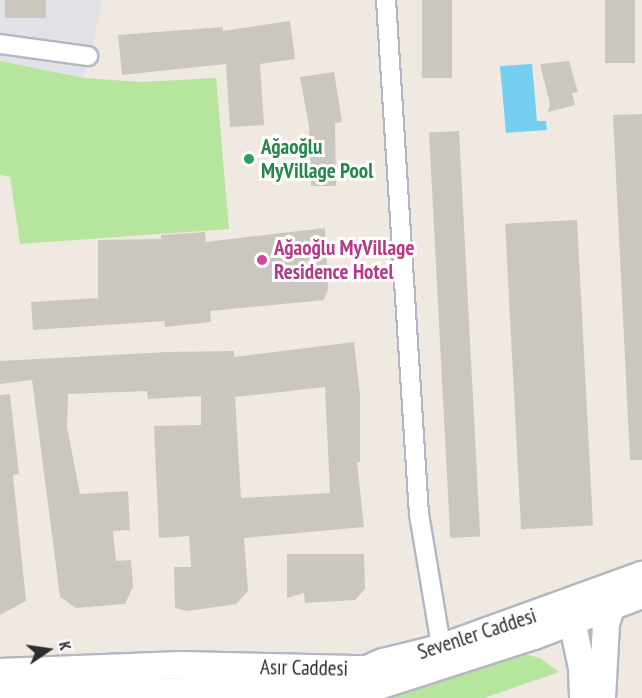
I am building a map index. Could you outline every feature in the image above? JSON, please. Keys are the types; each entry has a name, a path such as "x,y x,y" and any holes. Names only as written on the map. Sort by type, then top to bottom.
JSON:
{"street":[{"path":"386,0 419,514 442,657"},
{"path":"0,44 88,56"},
{"name":"Sevenler Caddesi","path":"442,657 534,636 571,612 642,574"},
{"name":"Sevenler Caddesi","path":"362,687 571,612 611,608 642,595"},
{"path":"590,693 611,608"},
{"path":"571,612 590,693"},
{"path":"534,636 551,641 564,653 590,693"},
{"name":"Asır Caddesi","path":"0,672 182,665 362,687"},
{"name":"Asır Caddesi","path":"0,694 322,694 362,687"}],"shaded area":[{"path":"0,0 103,0 84,78 0,61"}],"green space":[{"path":"0,61 84,78 141,82 216,78 229,229 20,244 10,177 0,175"},
{"path":"509,650 540,658 559,672 484,698 392,698"}],"water":[{"path":"532,64 537,121 546,121 547,130 506,133 500,66"}],"building":[{"path":"5,0 46,0 46,18 5,18"},
{"path":"422,0 452,0 452,78 422,78"},
{"path":"605,0 635,0 635,63 605,63"},
{"path":"290,21 295,59 260,64 264,125 230,127 226,64 122,75 118,35 223,27 223,31"},
{"path":"569,61 578,92 572,93 575,105 548,112 550,104 540,64"},
{"path":"334,72 342,122 335,123 336,186 311,186 309,126 300,77"},
{"path":"642,114 642,460 630,460 613,115"},
{"path":"459,131 480,536 450,538 429,133"},
{"path":"577,220 593,526 521,529 505,224"},
{"path":"325,228 328,289 324,300 210,311 211,322 165,327 164,321 33,330 31,302 98,298 98,240 161,239 161,235 205,232 206,242"},
{"path":"354,342 360,394 360,462 357,462 364,527 244,538 248,591 236,604 188,611 175,608 174,567 191,567 189,536 159,538 154,426 201,425 201,396 148,399 147,391 68,394 67,427 80,494 128,491 130,530 113,531 116,561 131,560 133,587 125,604 76,608 60,597 32,380 0,384 0,361 167,352 234,351 234,357","holes":["325,387 330,493 241,498 235,397"]},
{"path":"10,394 19,474 13,475 26,601 0,615 0,395"},
{"path":"287,554 364,554 365,589 355,600 305,603 304,593 287,598"}],"place":[{"name":"Ağaoğlu MyVillage Pool","path":"249,159"},
{"name":"Ağaoğlu MyVillage Residence Hotel","path":"262,260"}]}
